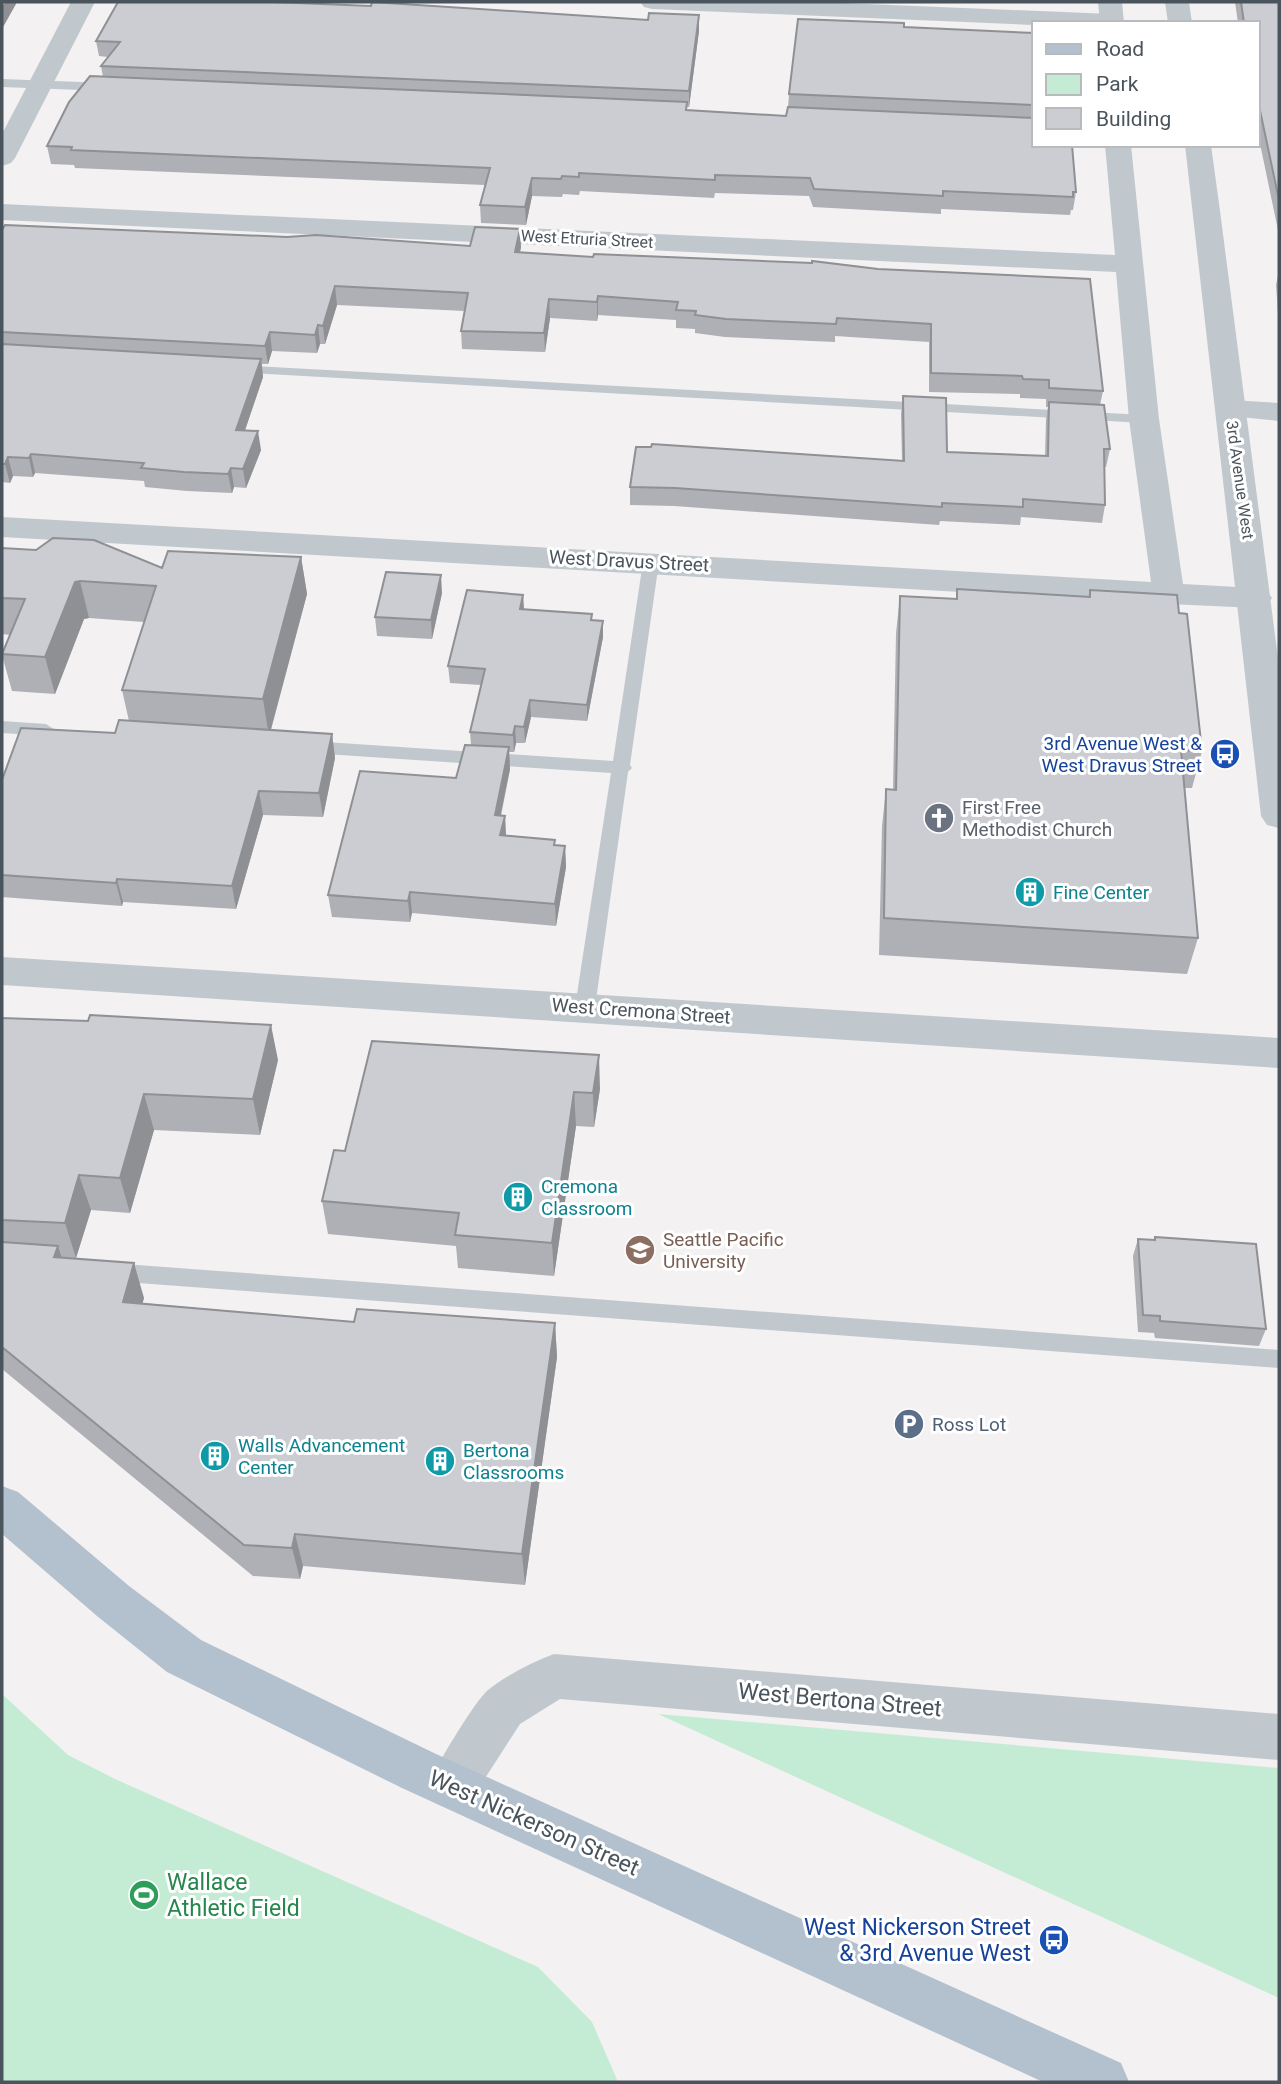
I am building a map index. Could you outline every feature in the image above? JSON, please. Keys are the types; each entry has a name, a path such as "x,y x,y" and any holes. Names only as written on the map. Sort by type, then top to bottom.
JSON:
{"main road":[{"name":"West Nickerson Street","path":"2,1506 113,1601 184,1656 452,1786 1102,2082"}],"street":[{"path":"2,158 83,2"},
{"path":"652,2 1111,15"},
{"path":"1177,2 1180,21"},
{"path":"1118,147 1144,419 1168,594"},
{"name":"3rd Avenue West","path":"1198,147 1256,598 1271,662 1279,816"},
{"name":"West Etruria Street","path":"2,212 1129,264"},
{"path":"1231,409 1279,412"},
{"name":"West Dravus Street","path":"2,527 1256,598"},
{"name":"West Cremona Street","path":"2,971 1279,1053"},
{"name":"West Bertona Street","path":"452,1786 503,1708 555,1676 1279,1737"}],"lane":[{"path":"2,83 120,88"},
{"path":"223,368 1144,419"},
{"path":"585,1007 651,562"},
{"path":"2,727 57,730"},
{"path":"291,746 622,768"},
{"path":"84,1270 1279,1359"}],"green space":[{"name":"Wallace Athletic Field","path":"2,1694 68,1755 115,1779 538,1967 592,2022 618,2082 2,2082"},
{"path":"658,1714 1279,1768 1279,1998"}],"building":[{"path":"118,2 272,2 371,6 372,2 648,20 649,13 699,15 689,91 101,66 120,42 96,41"},
{"path":"1241,2 1279,2 1279,200 1260,110 1260,21 1244,21"},
{"path":"798,19 904,23 904,27 1032,33 1032,105 789,94"},
{"path":"90,76 687,102 686,110 786,116 788,107 1032,118 1032,147 1072,147 1076,192 1073,192 1073,197 943,191 943,196 814,189 810,178 715,175 715,180 579,173 579,177 562,176 561,179 532,178 525,207 480,205 490,168 71,150 72,147 47,146 69,102"},
{"path":"5,225 287,237 316,235 470,246 475,227 520,229 515,252 593,257 594,254 812,261 878,269 1090,279 1103,391 1049,388 1049,380 1023,379 1022,376 931,373 931,324 837,318 836,324 726,319 695,315 696,311 676,310 678,302 598,296 597,302 549,299 544,333 461,331 468,293 335,286 323,326 318,325 315,335 270,332 265,346 2,332 2,230"},
{"path":"2,344 261,359 236,430 258,431 243,469 231,468 228,474 184,472 141,468 144,463 31,454 29,458 8,457 5,464 2,464"},
{"path":"903,396 946,398 947,452 1048,456 1049,402 1104,405 1110,449 1104,449 1105,505 1023,499 1023,507 942,503 942,507 630,487 636,447 651,447 652,444 904,461"},
{"path":"53,538 94,540 162,568 168,551 301,557 263,699 122,690 156,586 75,582 45,657 2,654 25,599 2,598 2,548 36,550"},
{"path":"386,572 441,575 431,620 375,617"},
{"path":"957,589 1090,597 1090,590 1177,595 1179,613 1187,614 1202,751 1181,750 1198,938 884,918 886,789 896,790 900,596 957,599"},
{"path":"467,590 523,595 520,609 592,614 591,620 603,621 587,705 530,700 524,727 515,726 513,735 470,732 485,669 448,666"},
{"path":"119,720 332,734 319,793 259,791 232,886 117,879 116,883 2,875 2,780 21,728 115,733"},
{"path":"465,745 509,747 495,815 505,816 500,835 555,840 554,845 565,846 555,904 410,892 408,901 328,895 360,771 456,778"},
{"path":"90,1015 271,1025 253,1099 144,1094 120,1178 79,1175 65,1223 2,1220 2,1018 88,1021"},
{"path":"372,1041 599,1055 593,1093 574,1092 552,1243 455,1235 459,1213 322,1201 334,1150 345,1151"},
{"path":"1155,1237 1256,1244 1266,1329 1160,1321 1160,1316 1143,1315 1138,1239 1155,1240"},
{"path":"2,1242 58,1246 54,1257 134,1263 123,1302 354,1322 357,1309 555,1323 522,1554 295,1534 292,1548 244,1545 2,1347"}],"place":[{"name":"3rd Avenue West & West Dravus Street","path":"1225,754"},
{"name":"First Free Methodist Church","path":"939,818"},
{"name":"Fine Center","path":"1030,892"},
{"name":"Cremona Classroom","path":"518,1197"},
{"name":"Seattle Pacific University","path":"640,1250"},
{"name":"Ross Lot","path":"909,1424"},
{"name":"Walls Advancement Center","path":"215,1456"},
{"name":"Bertona Classrooms","path":"440,1461"},
{"name":"Wallace Athletic Field","path":"144,1895"},
{"name":"West Nickerson Street & 3rd Avenue West","path":"1054,1940"}]}
